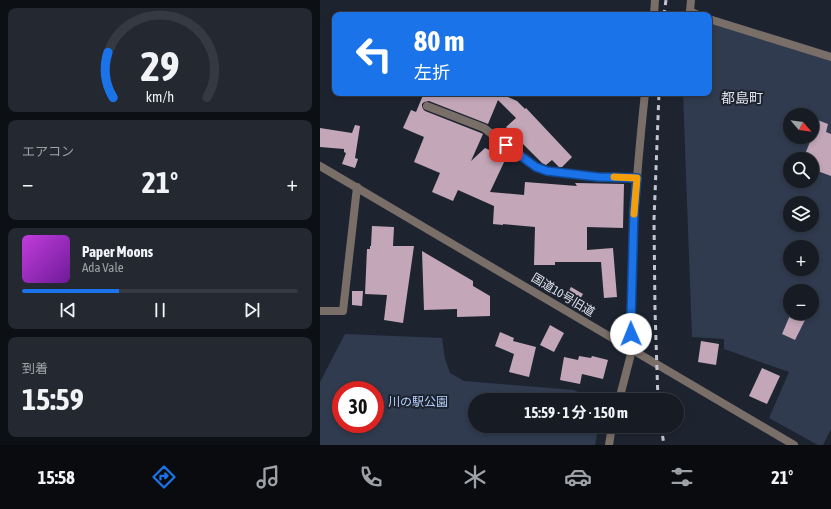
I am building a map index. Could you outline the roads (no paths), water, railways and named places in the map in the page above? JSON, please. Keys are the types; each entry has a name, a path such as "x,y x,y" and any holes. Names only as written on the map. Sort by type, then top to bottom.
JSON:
{"street":[{"path":"654,12 655,0"},
{"path":"690,12 691,0"},
{"path":"712,20 831,57"},
{"path":"621,393 632,350 631,319 634,210 645,96"},
{"path":"427,106 484,128 528,162 547,171 598,177 637,178"},
{"name":"国道10号旧道","path":"320,166 794,445"},
{"path":"320,311 343,311 357,187"},
{"path":"609,445 611,433"}],"railway":[{"path":"664,12 666,0"},
{"path":"658,393 654,220 659,96"},
{"path":"662,433 664,445"}],"district":[{"name":"都島町","path":"742,98"}],"park label":[{"name":"川の駅公園","path":"418,402"}]}
